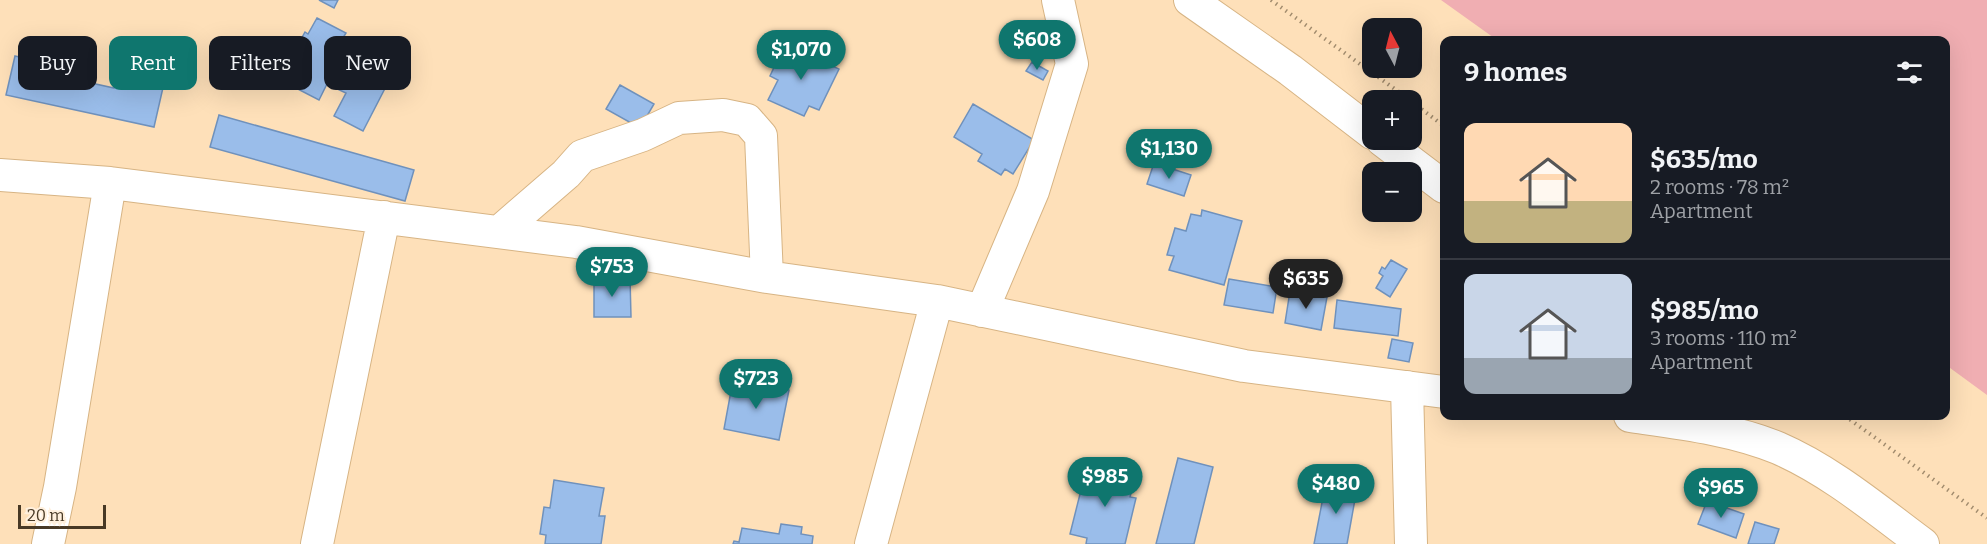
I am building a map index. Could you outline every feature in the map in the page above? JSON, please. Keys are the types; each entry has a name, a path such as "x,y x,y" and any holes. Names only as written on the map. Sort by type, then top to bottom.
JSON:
{"street":[{"path":"982,311 1033,191 1072,64 1058,0"},
{"path":"1190,0 1290,70 1362,125"},
{"path":"499,232 566,174 582,156 643,135 679,118 723,115 747,120 761,136 767,277"},
{"path":"1395,150 1440,184"},
{"path":"0,175 110,183 576,242 767,277 937,301 1244,366 1440,391"},
{"path":"48,544 60,487 110,183"},
{"path":"317,544 384,217"},
{"path":"871,544 937,301"},
{"path":"1407,387 1411,544"},
{"path":"1662,420 1737,426 1833,478 1923,544"}],"path":[{"path":"1271,0 1396,90"},
{"path":"1422,109 1440,123"},
{"path":"1851,420 1987,518"}],"shaded area":[{"path":"1441,0 1987,0 1987,395 1950,368 1950,36 1491,36"}],"building":[{"path":"319,0 338,0 334,8"},
{"path":"317,18 346,33 344,36 324,36 324,90 319,100 300,90 312,90 312,36 303,36 305,32 308,34"},
{"path":"785,44 839,69 819,110 809,106 804,116 768,100 778,80 770,76"},
{"path":"15,56 18,57 18,90 97,90 97,84 109,87 109,90 162,90 154,127 6,95"},
{"path":"1032,62 1048,71 1043,80 1026,71"},
{"path":"620,85 654,104 640,128 606,109"},
{"path":"340,90 384,90 363,131 334,116 346,93"},
{"path":"973,104 1034,140 1013,174 1005,169 1001,175 978,161 982,154 954,137"},
{"path":"219,115 414,170 405,201 210,147"},
{"path":"1154,163 1191,175 1184,196 1147,184"},
{"path":"1202,210 1242,221 1224,285 1169,270 1174,256 1167,255 1175,228 1186,231 1191,214 1201,216"},
{"path":"1391,260 1407,269 1390,297 1376,288 1383,276 1379,273 1382,267 1385,269"},
{"path":"594,278 630,278 631,317 594,317"},
{"path":"1229,279 1277,287 1273,313 1224,305"},
{"path":"1290,291 1327,297 1321,330 1285,323"},
{"path":"1337,300 1401,309 1398,336 1334,328"},
{"path":"1392,339 1413,343 1409,362 1388,358"},
{"path":"733,380 789,390 779,440 724,429"},
{"path":"1178,458 1213,467 1194,544 1156,544"},
{"path":"1098,466 1136,475 1130,497 1136,498 1125,544 1086,544 1087,538 1070,534 1082,486 1093,488"},
{"path":"554,480 604,488 599,516 605,516 601,544 545,544 546,535 540,534 544,507 550,508"},
{"path":"1326,482 1357,488 1347,544 1314,544"},
{"path":"1707,501 1744,514 1736,538 1698,524"},
{"path":"1755,522 1779,529 1774,544 1748,544"},
{"path":"781,524 802,527 801,534 813,536 812,544 733,544 734,541 739,542 742,528 779,534"}]}
